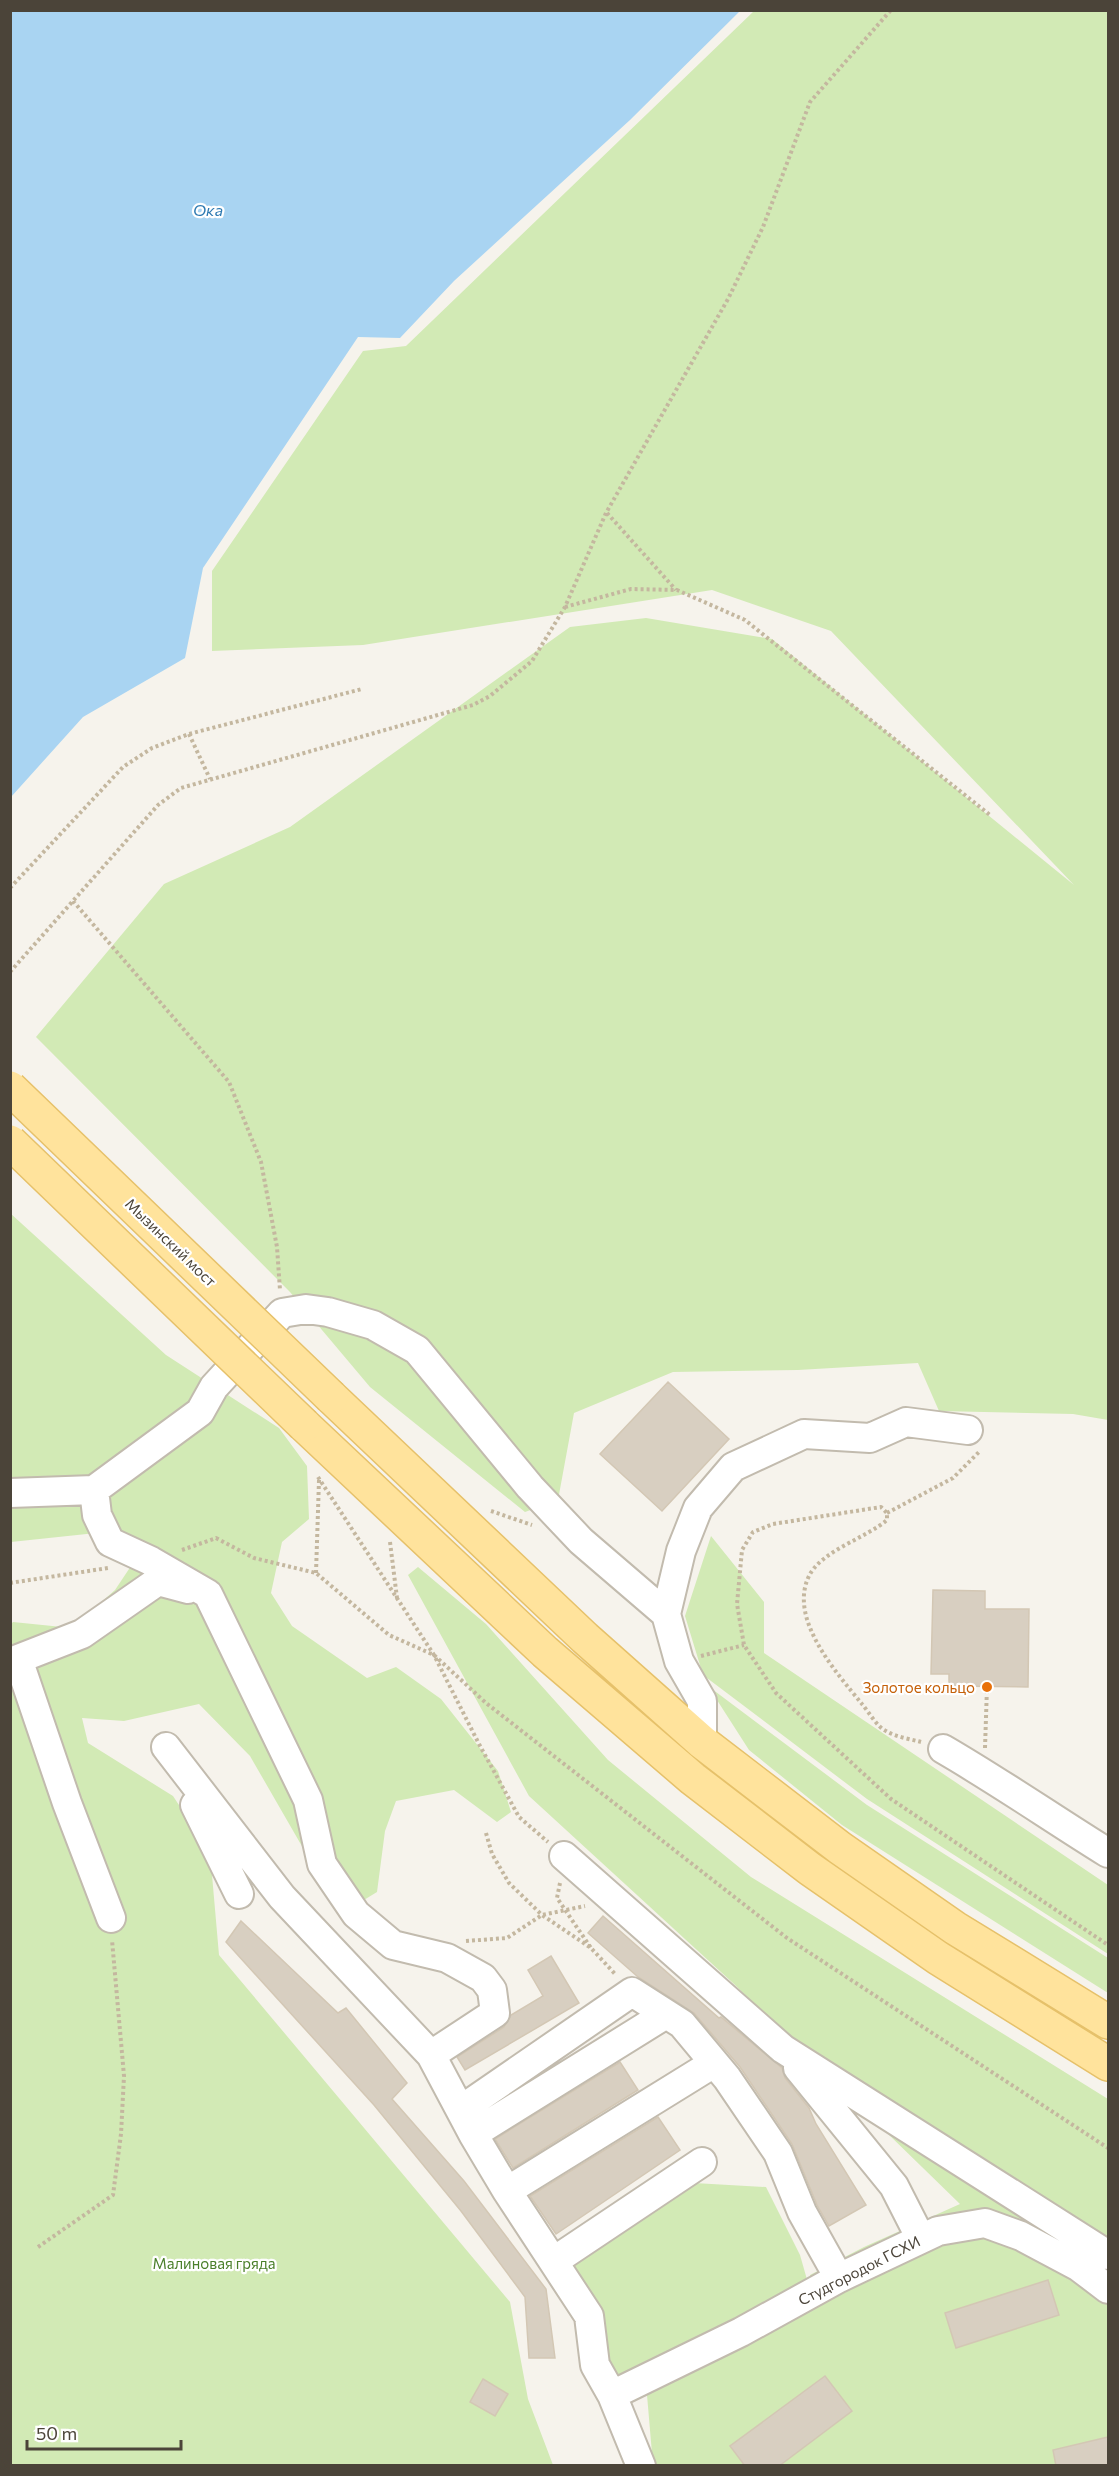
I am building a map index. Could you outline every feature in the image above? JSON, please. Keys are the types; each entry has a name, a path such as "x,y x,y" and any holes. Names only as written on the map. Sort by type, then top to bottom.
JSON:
{"main road":[{"name":"Мызинский мост","path":"10,1088 463,1524 585,1638 702,1742 840,1848 955,1928 1108,2022"},
{"path":"10,1142 304,1425 545,1652 693,1779 810,1869 938,1958 1108,2064"}],"lane":[{"path":"10,1493 94,1490 200,1412 214,1387 282,1313 306,1309 328,1312 373,1325 417,1350 530,1487 581,1541 666,1614"},
{"path":"702,1742 702,1701 679,1661 666,1614 681,1551 699,1508 733,1467 804,1434 870,1438 906,1422 968,1430"},
{"path":"94,1490 97,1515 110,1542 151,1561 208,1594 308,1800 322,1864 356,1914 393,1945 447,1958 483,1978 492,1990 495,2013 431,2055"},
{"path":"111,1918 67,1803 18,1659 82,1634 158,1581 208,1594"},
{"path":"239,1894 166,1746 282,1897 431,2055 507,2191 589,2316 595,2365 612,2395 640,2466"},
{"path":"943,1749 985,1773 1032,1806 1108,1853"},
{"path":"564,1856 783,2049 1108,2255"},
{"path":"467,2121 632,1992 682,2024 727,2078 778,2153 802,2212 839,2278"},
{"path":"467,2121 666,2014"},
{"path":"783,2049 894,2186 921,2239"},
{"path":"507,2191 714,2063"},
{"path":"554,2261 702,2162"},
{"name":"Студгородок ГСХИ","path":"612,2395 741,2332 839,2278 938,2231 985,2223 1021,2236 1050,2251 1079,2267 1108,2289"}],"path":[{"path":"10,972 158,805 181,788 473,705 490,696 532,661 565,607 606,513 728,299 763,227 810,102 891,10"},
{"path":"606,513 677,590"},
{"path":"565,607 631,589 677,590 746,620 990,815"},
{"path":"10,888 123,767 152,748 189,734 362,689"},
{"path":"189,734 210,779"},
{"path":"73,901 229,1082 261,1162 277,1247 282,1313"},
{"path":"887,1513 953,1478 980,1453 968,1430"},
{"path":"632,1992 591,1948 557,1898 564,1856 519,1817 434,1655 319,1479 316,1573 389,1635 434,1655 486,1703 787,1938 1108,2148"},
{"path":"943,1749 884,1731 839,1675 811,1631 802,1599 810,1574 829,1556 876,1529 887,1520 887,1513 881,1507 859,1509 773,1524 753,1532 742,1550 737,1605 744,1645 776,1693 891,1799 1108,1944"},
{"path":"463,1524 486,1509 539,1527"},
{"path":"389,1533 397,1598"},
{"path":"679,1661 744,1645"},
{"path":"985,1738 987,1687"},
{"path":"486,1833 492,1854 509,1883 542,1915 591,1948"},
{"path":"38,2247 112,2195 121,2134 124,2076 111,1918"}],"green space":[{"path":"754,11 1108,11 1108,1420 1073,1414 939,1411 918,1363 798,1370 673,1372 574,1413 558,1500 525,1512 370,1387 290,1292 36,1037 164,884 290,827 570,627 646,618 772,639 1074,885 831,631 712,590 363,645 212,651 212,571 363,351 406,346"},
{"name":"Малиновая гряда","path":"10,1213 166,1355 279,1428 307,1466 309,1519 282,1542 271,1593 292,1626 367,1678 396,1667 441,1699 498,1771 511,1812 497,1822 454,1790 396,1801 385,1831 377,1892 341,1914 250,1756 199,1704 124,1721 82,1718 88,1743 173,1796 210,1852 219,1955 510,2302 528,2399 553,2465 11,2465 11,1624 13,1622 72,1628 115,1590 143,1548 115,1531 11,1542"},
{"path":"711,1536 764,1602 764,1653 1108,1885 1108,1954 867,1799 703,1675 685,1616"},
{"path":"418,1567 486,1624 608,1760 751,1877 1108,2099 1108,2465 653,2465 647,2395 613,2373 570,2269 694,2183 766,2187 800,2255 812,2297 810,2275 864,2247 960,2204 734,1984 529,1796 408,1575"},
{"path":"708,1686 867,1805 1108,1958 1108,1993 842,1825 749,1750"}],"water":[{"name":"Ока","path":"11,10 740,11 630,120 454,281 400,338 358,337 203,568 185,658 83,717 11,797"}],"building":[{"path":"668,1382 729,1439 662,1511 600,1454"},
{"path":"933,1590 985,1591 985,1609 1029,1609 1028,1687 949,1686 949,1674 931,1674"},
{"path":"603,1916 719,2018 721,2017 782,2068 785,2078 809,2108 816,2124 866,2205 829,2226 817,2205 792,2144 740,2067 694,2013 638,1977 588,1933"},
{"path":"241,1921 338,2013 346,2008 407,2083 392,2099 464,2181 546,2289 555,2358 529,2358 525,2297 461,2211 374,2105 226,1942"},
{"path":"551,1956 579,2003 465,2070 457,2057 504,2027 511,2015 543,1996 528,1970"},
{"path":"620,2062 638,2090 513,2168 495,2139"},
{"path":"658,2117 680,2150 556,2234 530,2196"},
{"path":"1048,2280 1059,2315 956,2348 945,2313"},
{"path":"825,2376 852,2411 779,2466 745,2466 730,2446"},
{"path":"483,2379 508,2394 495,2416 470,2402"},
{"path":"1108,2437 1108,2466 1056,2466 1053,2450"}],"place":[{"name":"Золотое кольцо","path":"987,1687"}]}
